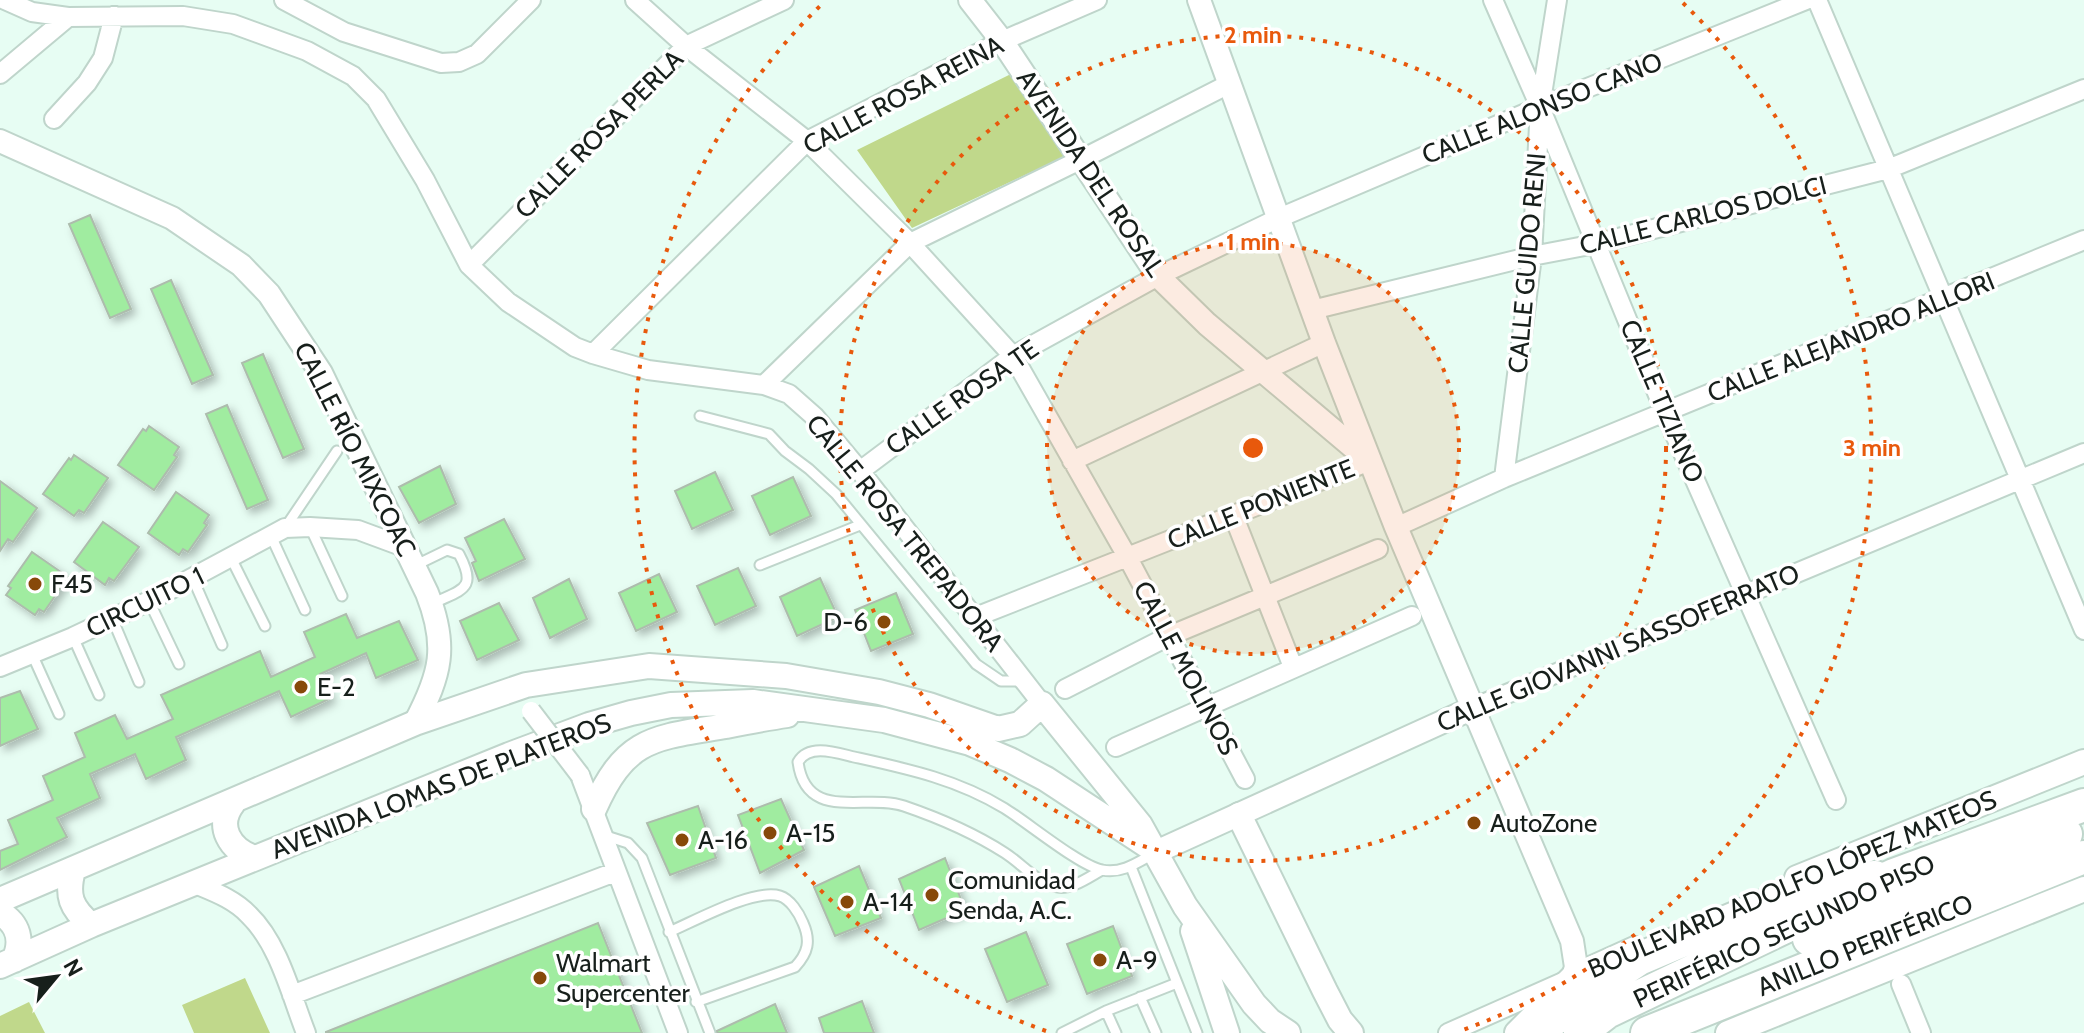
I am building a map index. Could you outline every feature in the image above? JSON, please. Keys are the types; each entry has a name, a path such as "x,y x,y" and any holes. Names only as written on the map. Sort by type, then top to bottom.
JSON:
{"highway":[{"name":"PERIFÉRICO SEGUNDO PISO","path":"1580,1033 1607,1012 1894,875 2084,803"},
{"name":"ANILLO PERIFÉRICO","path":"1598,1033 1643,1007 2084,827"},
{"name":"ANILLO PERIFÉRICO","path":"1647,1033 2084,857"},
{"name":"PERIFÉRICO SEGUNDO PISO","path":"1681,1033 2084,864"},
{"path":"1537,1033 1581,997 1639,959 1820,882 1894,875"}],"main road":[{"name":"AVENIDA LOMAS DE PLATEROS","path":"0,900 415,723 526,685 649,666 786,676 879,692 929,705 998,729 1020,724 1042,704"},
{"name":"AVENIDA LOMAS DE PLATEROS","path":"7,963 91,925 509,755 589,725 671,705 753,702 884,720 970,743 1046,779 1156,852"},
{"name":"CALLE ROSA TREPADORA","path":"1042,704 1125,805 1156,852"},
{"path":"594,809 605,783 621,762 648,742 680,731 816,711"},
{"name":"BOULEVARD ADOLFO LÓPEZ MATEOS","path":"1517,1033 1573,977 1857,852 2084,762"},
{"path":"233,803 225,815 226,833 239,852 255,858"},
{"path":"1239,815 1325,991 1340,1020 1351,1033"},
{"path":"1156,852 1185,906 1254,1004 1270,1021 1288,1033"},
{"path":"73,870 68,891 77,914 91,925"},
{"path":"1728,1033 2084,889"},
{"path":"1185,906 1227,1033"},
{"path":"0,913 17,931 19,946 7,963"},
{"path":"1752,1033 1824,994"}],"street":[{"path":"5,0 32,12 68,17 183,16 233,24 307,51 326,62 344,32"},
{"path":"284,0 344,32 441,63 459,62 477,54 531,0"},
{"name":"CALLE MOLINOS","path":"635,0 686,46 807,141 910,243 1013,356 1128,558 1245,779"},
{"name":"CALLE ROSA PERLA","path":"469,265 686,46 784,0"},
{"name":"AVENIDA DEL ROSAL","path":"970,0 1002,41 1158,276 1207,324 1370,461"},
{"name":"CALLE ROSA REINA","path":"593,354 807,141 1002,41 1097,0"},
{"path":"1199,0 1324,343 1396,527 1572,941 1576,967 1573,977 1448,1033"},
{"name":"CALLE TIZIANO","path":"1493,0 1665,412 1836,800"},
{"name":"CALLE GUIDO RENI","path":"1504,478 1532,256 1540,107 1557,0"},
{"name":"CALLE ALONSO CANO","path":"1279,218 1540,107 1806,0"},
{"path":"1817,0 2084,630"},
{"path":"54,119 87,83 103,58 114,16"},
{"path":"0,74 68,17"},
{"name":"CALLE ROSA TREPADORA","path":"326,62 353,76 376,99 425,180 469,265 508,302 575,347 593,354 648,370 764,385 789,394 815,417 1042,704"},
{"path":"764,385 910,243 1229,84"},
{"name":"CALLE CARLOS DOLCI","path":"1312,310 1532,256 1595,244 1888,169 2084,89"},
{"name":"CALLE RÍO MIXCOAC","path":"0,141 172,218 241,265 269,294 321,373 432,604 438,622 438,669 431,693 415,723"},
{"name":"CALLE ROSA TE","path":"860,471 1013,356 1158,276 1279,218"},
{"name":"CALLE ALEJANDRO ALLORI","path":"1396,527 1504,478 2084,240"},
{"path":"1072,461 1324,343"},
{"name":"CALLE GIOVANNI SASSOFERRATO","path":"1156,852 1473,708 2084,453"},
{"name":"CALLE PONIENTE","path":"973,618 1370,461"},
{"path":"1234,517 1293,667"},
{"name":"CIRCUITO 1","path":"0,667 149,601 278,532 310,527 358,530 409,557"},
{"path":"1065,689 1169,636 1378,549"},
{"path":"1116,747 1412,616"},
{"path":"503,693 531,711 580,775 678,1033"},
{"path":"292,995 615,872"},
{"path":"195,884 219,894 250,915 269,942 306,1033"},
{"path":"1901,984 1921,1033"}],"lane":[{"path":"700,416 769,434 836,494 976,664 1001,681 1024,681"},
{"name":"CIRCUITO 1","path":"278,532 337,451"},
{"path":"760,565 860,525"},
{"path":"310,527 342,596"},
{"path":"278,532 305,610"},
{"path":"409,557 447,550 459,554 468,571 465,587 432,604"},
{"path":"231,558 265,626"},
{"path":"193,579 222,645"},
{"path":"149,601 179,664"},
{"path":"112,618 139,682"},
{"path":"73,637 99,695"},
{"path":"32,654 59,714"},
{"path":"1102,870 1085,863 1002,807 934,775 830,752 811,752 800,757 798,762 806,786 818,797 840,802 900,805 976,836 1040,879 1058,887 1074,884 1102,870 1131,867 1156,852"},
{"path":"603,835 628,843 642,858 652,877 669,932 710,1033"},
{"path":"1131,867 1197,1033"},
{"path":"669,932 765,894 782,896 796,909 803,923 809,939 806,955 795,967 696,1002"},
{"path":"1062,1033 1106,1011 1177,983"},
{"path":"1140,997 1156,1033"},
{"path":"1106,1011 1116,1033"}],"green space":[{"path":"1017,71 1072,153 912,228 857,150"},
{"path":"245,978 270,1033 194,1033 182,1005"},
{"path":"29,1002 45,1033 0,1033 0,1016"}],"building":[{"path":"90,215 131,309 110,318 69,224"},
{"path":"171,280 213,375 192,384 151,289"},
{"path":"263,354 304,449 283,458 242,363"},
{"path":"227,405 268,500 247,509 206,414"},
{"path":"149,426 179,447 174,455 177,457 154,490 118,465 143,429 146,431"},
{"path":"74,455 108,478 84,513 79,510 74,516 43,494"},
{"path":"440,466 456,504 419,523 399,487"},
{"path":"715,472 733,510 692,529 675,491"},
{"path":"793,477 811,516 770,535 752,496"},
{"path":"0,481 37,508 13,542 8,539 0,551"},
{"path":"176,492 209,515 204,523 207,525 188,552 183,549 179,555 148,533"},
{"path":"504,519 525,559 479,581 472,563 476,561 465,538"},
{"path":"103,522 139,547 114,581 109,578 105,585 74,562"},
{"name":"F45","path":"32,552 68,577 44,612 39,609 35,615 6,595 11,588 8,586"},
{"path":"738,568 756,606 715,625 697,586"},
{"path":"659,574 677,612 636,631 619,593"},
{"path":"820,578 838,617 797,636 780,597"},
{"path":"569,579 587,619 550,638 533,598"},
{"name":"D-6","path":"896,593 913,634 871,651 855,610"},
{"path":"499,603 519,640 477,660 460,621"},
{"path":"346,614 357,638 399,621 418,660 376,678 366,653 320,674 331,698 291,717 279,691 176,737 186,760 146,779 135,754 90,774 100,798 57,818 67,837 0,870 0,851 18,844 8,820 53,800 43,776 85,757 75,733 115,715 127,739 173,719 161,695 260,651 271,677 315,657 304,632"},
{"path":"20,691 38,729 0,746 0,698"},
{"name":"A-15","path":"781,799 804,850 760,873 738,815"},
{"name":"A-16","path":"698,806 716,858 670,875 647,823"},
{"name":"Comunidad Senda, A.C.","path":"945,858 965,910 919,930 899,879"},
{"name":"A-14","path":"859,866 881,918 835,936 814,887"},
{"name":"Walmart Supercenter","path":"598,923 642,1033 326,1033 326,1032"},
{"name":"A-9","path":"1113,926 1132,976 1087,994 1067,944"},
{"path":"1026,932 1048,985 1007,1002 985,949"},
{"path":"862,1001 874,1033 824,1033 819,1018"},
{"path":"775,1004 787,1033 717,1033 717,1031"}],"place":[{"name":"F45","path":"35,584"},
{"name":"D-6","path":"884,622"},
{"name":"E-2","path":"301,687"},
{"name":"AutoZone","path":"1474,823"},
{"name":"A-15","path":"770,833"},
{"name":"A-16","path":"682,840"},
{"name":"Comunidad Senda, A.C.","path":"932,895"},
{"name":"A-14","path":"847,902"},
{"name":"A-9","path":"1100,960"},
{"name":"Walmart Supercenter","path":"540,978"}]}
